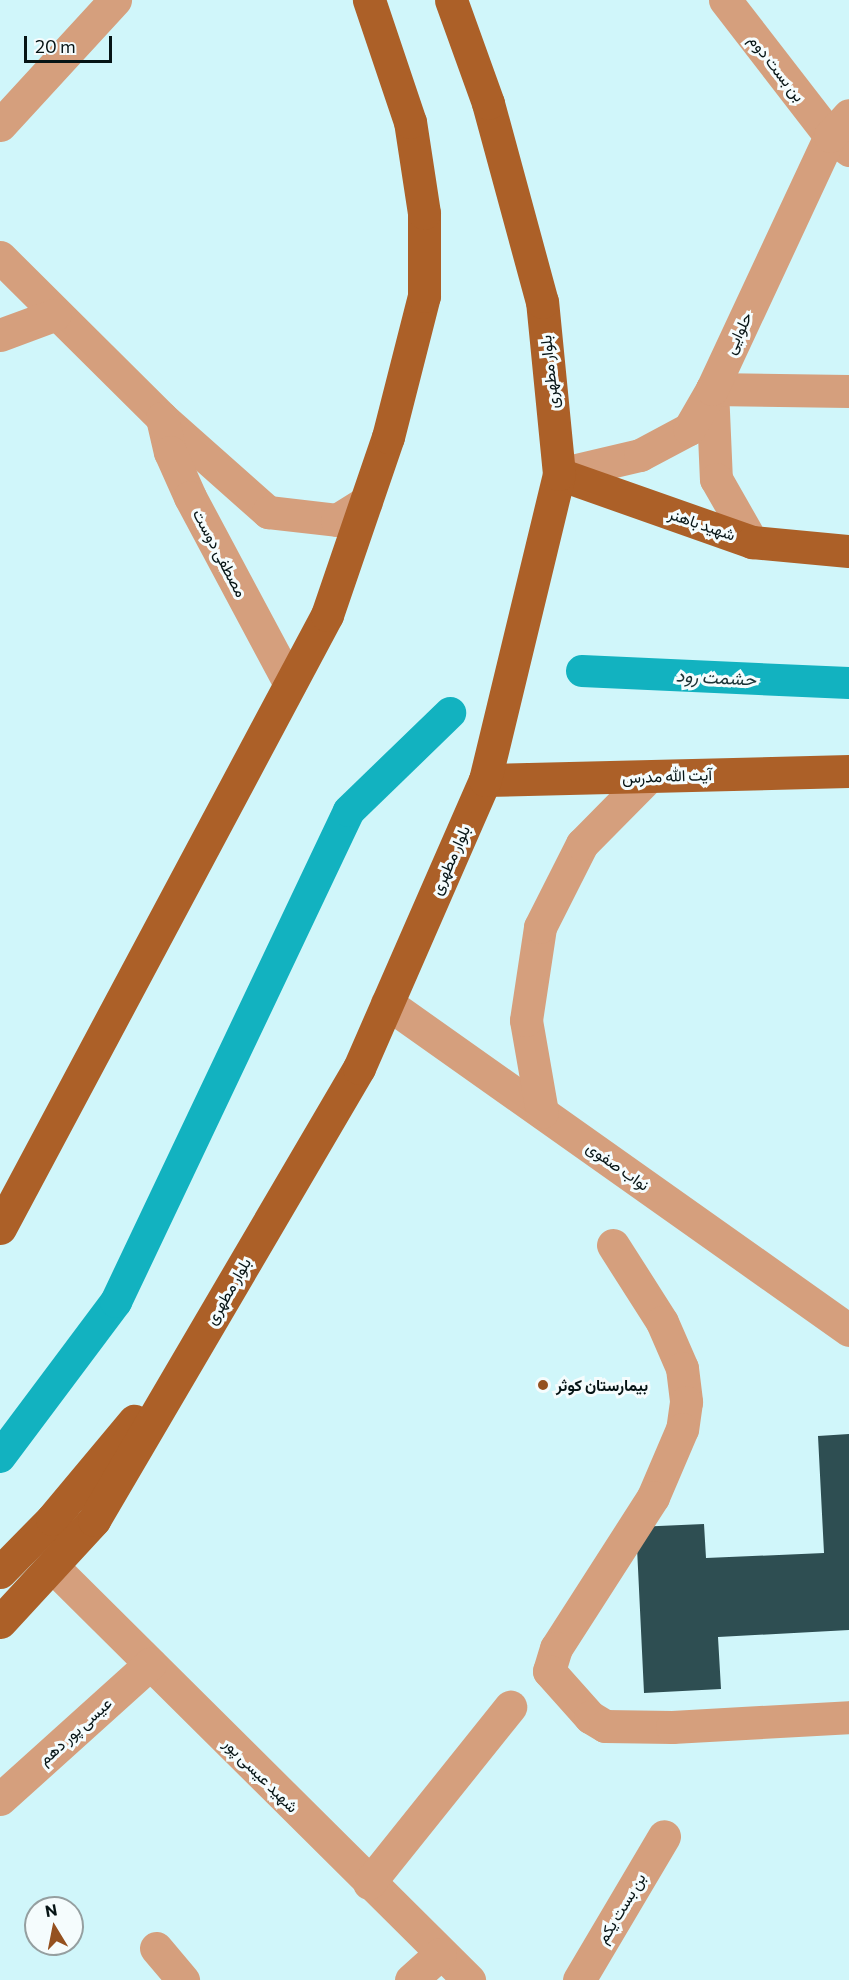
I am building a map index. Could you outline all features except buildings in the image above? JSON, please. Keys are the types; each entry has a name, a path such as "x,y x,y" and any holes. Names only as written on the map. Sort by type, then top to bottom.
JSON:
{"main road":[{"path":"0,1228 327,615 388,437 424,296 424,213 410,122 369,0"},
{"name":"بلوار مطهری","path":"0,1622 54,1568 94,1520 359,1068 485,780 559,474 542,302 488,103 451,0"},
{"name":"شهید باهنر","path":"559,474 752,542 849,551"},
{"name":"آیت الله مدرس","path":"485,780 849,771"},
{"path":"0,1572 52,1519 198,1343"}],"street":[{"path":"0,124 115,0"},
{"name":"بن بست دوم","path":"725,0 843,133"},
{"name":"حلوایی","path":"559,474 640,455 689,429 712,389 843,133"},
{"path":"0,257 54,315 162,418 268,512 338,520 366,501"},
{"path":"0,335 54,315"},
{"path":"752,542 716,479 712,389 849,391"},
{"name":"مصطفی دوست","path":"162,418 170,452 190,497 290,684"},
{"path":"542,1112 526,1020 540,927 582,844 648,777"},
{"name":"نواب صفوی","path":"387,1003 848,1332"},
{"path":"613,1245 662,1322 682,1368 686,1402 682,1429 653,1497 556,1648 549,1671 590,1717 605,1726 672,1727 849,1717"},
{"name":"شهید عیسی پور","path":"54,1568 369,1884 469,1980"},
{"name":"عیسی پور دهم","path":"0,1799 150,1664"},
{"path":"369,1884 510,1707"},
{"name":"بن بست یکم","path":"579,1980 664,1836"},
{"path":"156,1948 183,1980"},
{"path":"411,1980 440,1954"}],"waterway":[{"name":"حشمت رود","path":"582,671 849,683"},
{"path":"0,1457 116,1302 349,811 450,713"}],"place":[{"name":"بیمارستان کوثر","path":"543,1385"}]}
